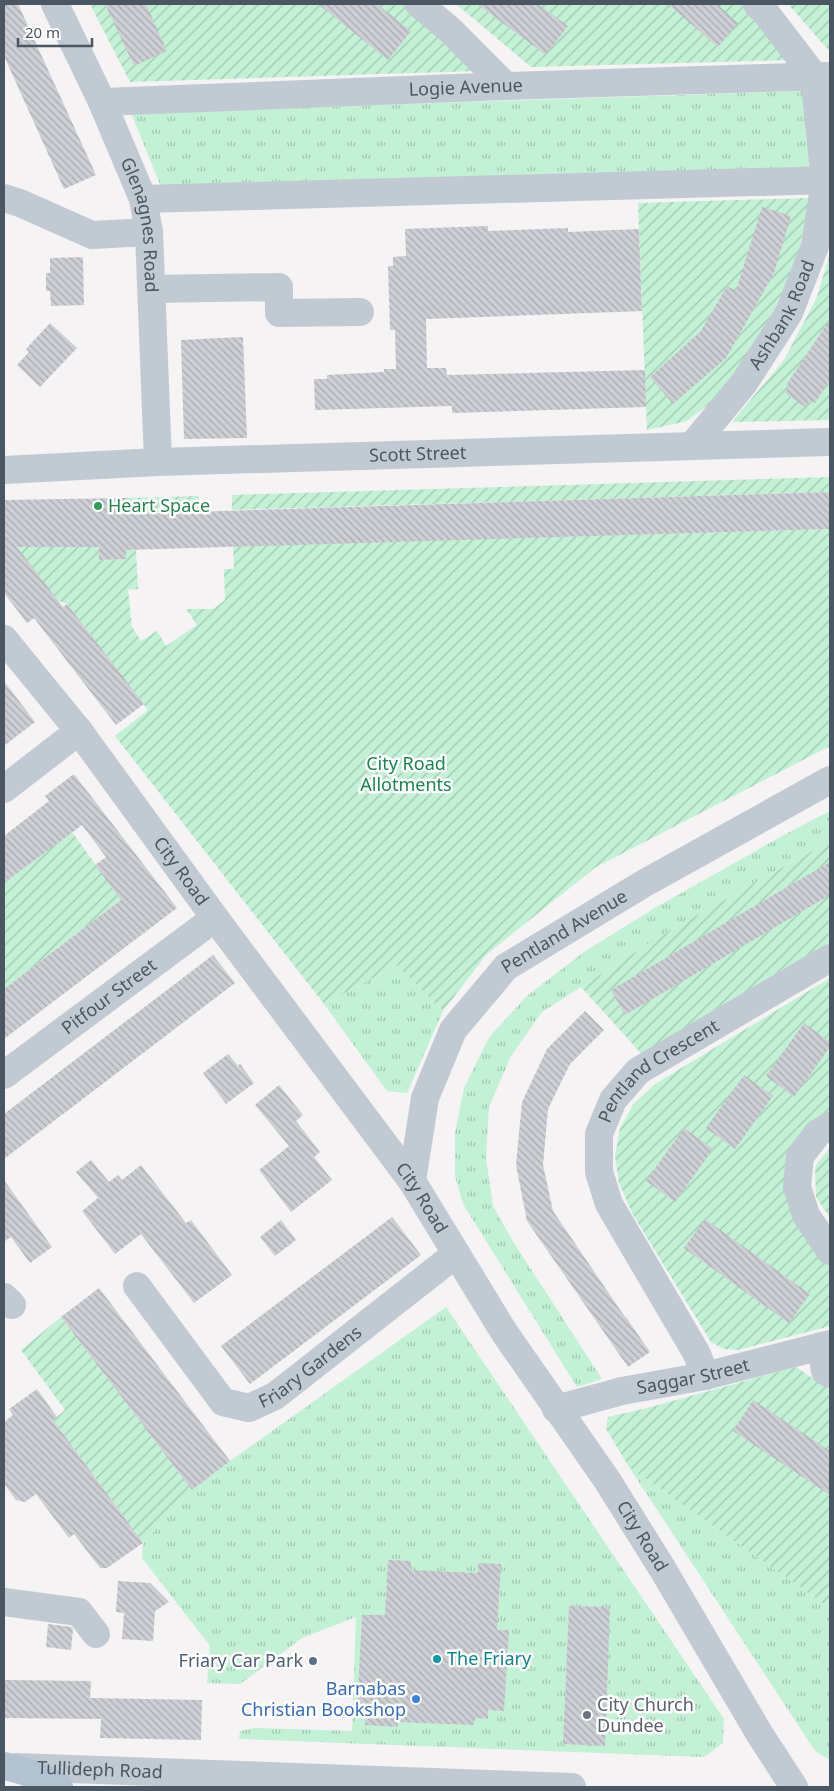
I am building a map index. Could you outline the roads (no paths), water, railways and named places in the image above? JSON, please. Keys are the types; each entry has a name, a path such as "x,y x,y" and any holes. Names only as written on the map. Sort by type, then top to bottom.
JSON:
{"main road":[{"path":"4,1766 46,1779 59,1787"}],"street":[{"name":"Glenagnes Road","path":"55,4 102,102 143,199 149,232 158,462"},
{"path":"419,4 449,29 506,86"},
{"path":"756,4 822,76"},
{"name":"Logie Avenue","path":"102,102 822,76"},
{"name":"Ashbank Road","path":"692,446 744,383 789,313 815,246 828,180 822,76"},
{"path":"143,199 828,180"},
{"path":"4,198 20,202 92,235 149,232"},
{"path":"152,289 278,287 279,314 360,312"},
{"name":"Scott Street","path":"4,470 158,462 830,442"},
{"name":"City Road","path":"4,639 79,731 215,918 412,1181 504,1332 607,1480 662,1568 759,1733 794,1787"},
{"path":"4,789 79,731"},
{"name":"Pentland Avenue","path":"412,1181 425,1098 453,1030 506,967 644,884 830,780"},
{"name":"Pitfour Street","path":"4,1076 215,918"},
{"name":"Pentland Crescent","path":"705,1376 697,1354 609,1204 599,1172 599,1134 613,1100 638,1071 830,958"},
{"path":"830,1126 818,1133 800,1156 797,1187 806,1215 830,1251"},
{"name":"Friary Gardens","path":"137,1286 223,1402 249,1408 275,1396 456,1254"},
{"path":"825,1345 826,1371 830,1374"},
{"name":"Saggar Street","path":"556,1409 622,1391 705,1376 825,1345"},
{"path":"4,1602 79,1612 96,1634"},
{"name":"Tullideph Road","path":"4,1766 572,1787"},
{"name":"Tullideph Road","path":"176,1787 193,1780 226,1774"}],"place":[{"name":"Heart Space","path":"98,506"},
{"name":"The Friary","path":"437,1659"},
{"name":"Friary Car Park","path":"313,1661"},
{"name":"Barnabas Christian Bookshop","path":"416,1699"},
{"name":"City Church Dundee","path":"587,1715"}],"park label":[{"name":"City Road Allotments","path":"406,774"}]}
